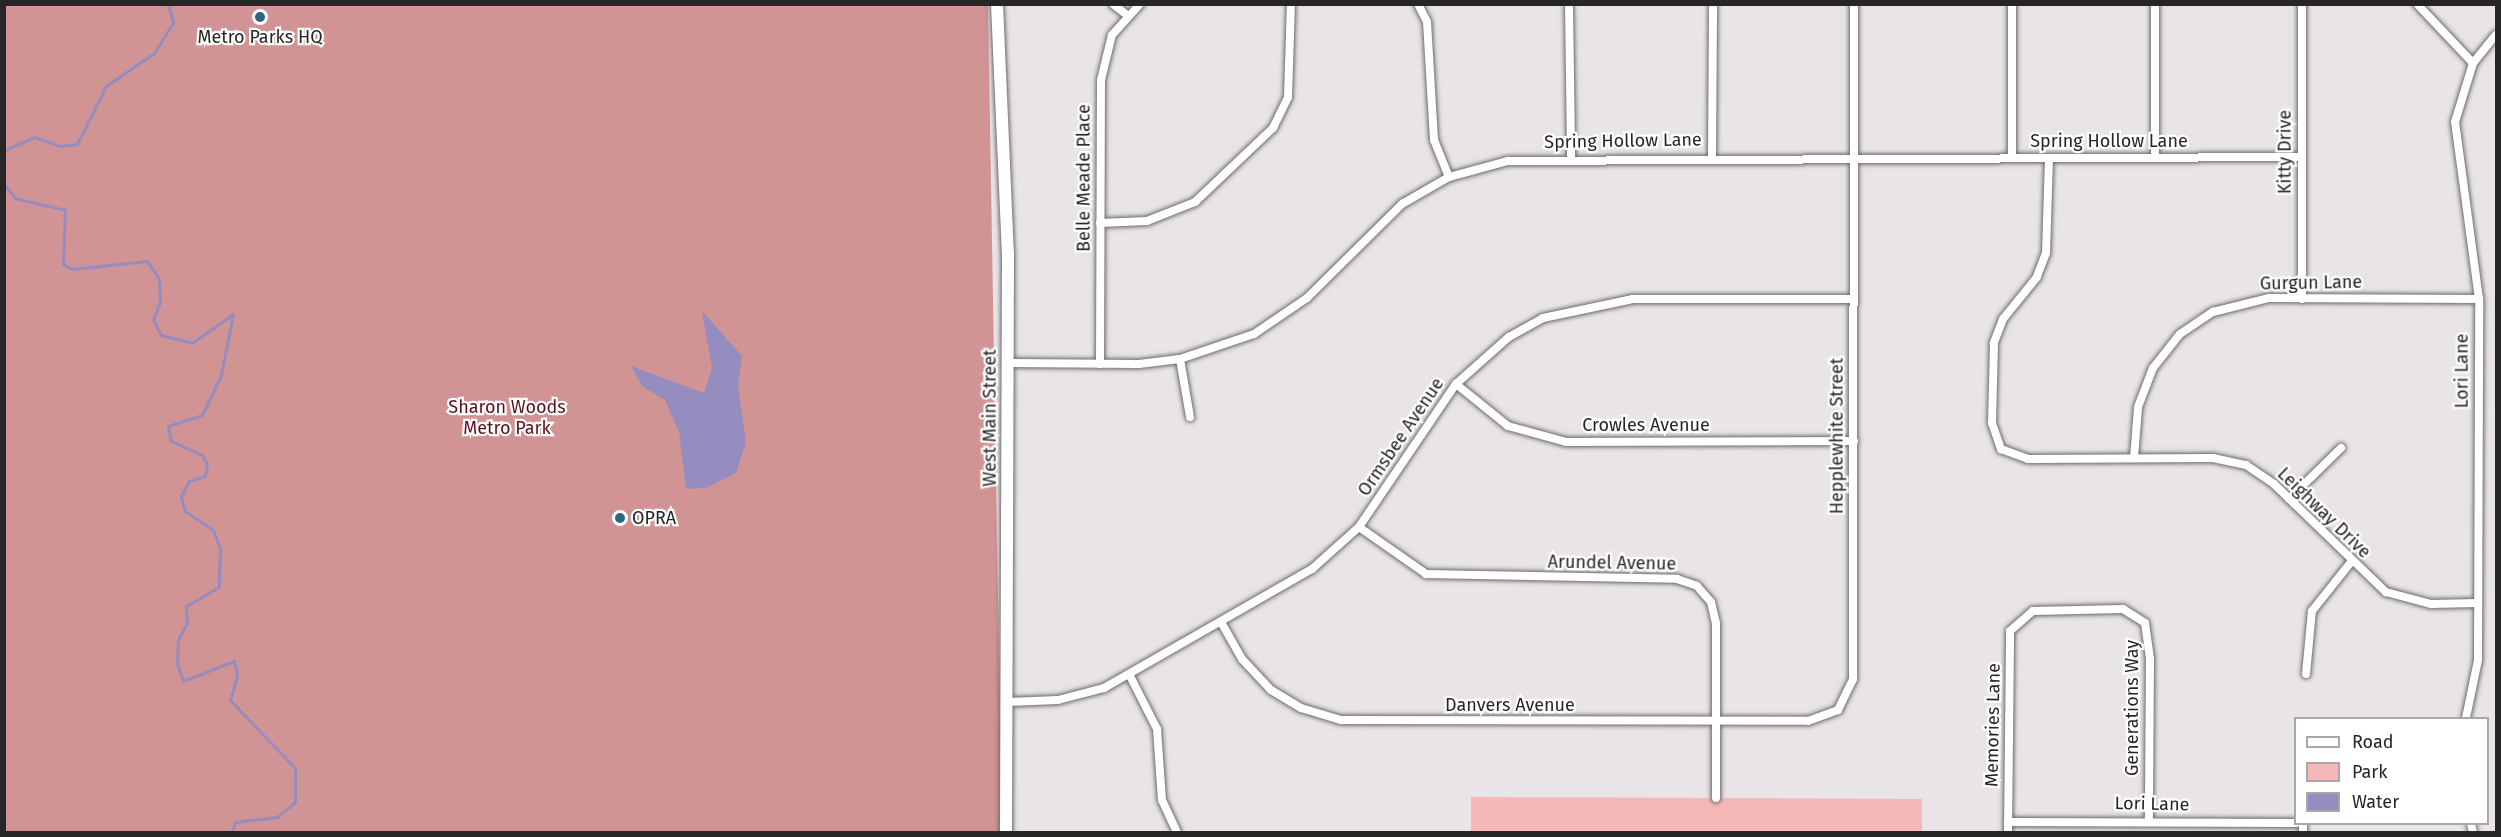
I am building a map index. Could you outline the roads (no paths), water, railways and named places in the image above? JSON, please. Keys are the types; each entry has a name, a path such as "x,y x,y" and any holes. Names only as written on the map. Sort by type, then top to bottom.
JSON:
{"main road":[{"name":"West Main Street","path":"997,4 1009,363 1006,832"}],"street":[{"path":"1113,4 1127,15"},
{"name":"Belle Meade Place","path":"1100,364 1100,223 1104,54 1127,15 1140,4"},
{"path":"1100,223 1148,221 1196,202 1273,128 1288,97 1291,4"},
{"path":"1418,4 1426,22 1434,140 1449,177"},
{"path":"1713,4 1713,157"},
{"name":"Hepplewhite Street","path":"1838,710 1853,679 1854,4"},
{"path":"2012,4 2012,158"},
{"path":"2155,4 2155,157"},
{"name":"Kitty Drive","path":"2302,4 2302,299"},
{"path":"2416,4 2473,63"},
{"path":"1569,6 1571,156"},
{"name":"Lori Lane","path":"2466,717 2477,678 2479,299 2455,139 2458,105 2473,63 2496,35"},
{"name":"Spring Hollow Lane","path":"1009,363 1100,364 1180,359 1254,334 1281,318 1402,204 1449,177 1508,161 1571,156 2302,158"},
{"name":"Leighway Drive","path":"2049,158 2046,253 2037,277 2003,319 1994,343 1992,423 2001,449 2028,459 2213,458 2246,465 2289,499 2351,562 2398,597 2431,604 2477,603"},
{"name":"Ormsbee Avenue","path":"1008,702 1058,700 1129,674 1312,569 1359,527 1456,384 1493,349 1543,318 1633,299 1854,299"},
{"name":"Gurgun Lane","path":"2134,458 2142,394 2153,368 2180,334 2240,302 2302,299 2479,299"},
{"path":"1180,359 1190,417"},
{"name":"Crowles Avenue","path":"1456,384 1508,426 1566,442 1854,441"},
{"path":"2289,499 2341,448"},
{"name":"Arundel Avenue","path":"1359,527 1426,574 1677,579 1697,586 1714,612 1716,798"},
{"path":"2306,674 2312,611 2351,562"},
{"name":"Generations Way","path":"2016,620 2033,611 2123,609 2145,623 2150,659 2149,821"},
{"name":"Memories Lane","path":"2008,832 2010,630 2016,620"},
{"name":"Danvers Avenue","path":"1221,622 1242,659 1271,690 1301,708 1341,720 1808,721 1838,710"},
{"path":"1129,674 1157,729 1162,800 1177,832"},
{"name":"Lori Lane","path":"2008,822 2294,823"}],"water":[{"path":"702,311 742,356 738,385 746,443 736,473 706,488 686,489 679,432 665,400 642,386 631,366 704,393 712,368"}],"waterway":[{"path":"4,150 34,137 60,146 77,144 106,86 154,53 173,22 168,4"},
{"path":"4,184 15,198 65,210 63,264 72,269 147,261 159,279 160,302 153,320 161,335 192,343 233,314 221,375 202,415 168,426 171,441 202,455 207,464 205,476 189,481 181,496 185,511 213,530 220,549 219,587 186,606 187,623 178,640 177,663 183,681 234,661 237,676 230,700 295,768 295,802 277,817 235,822 232,832"}],"place":[{"name":"Metro Parks HQ","path":"260,17"},
{"name":"OPRA","path":"620,518"}],"park label":[{"name":"Sharon Woods Metro Park","path":"507,418"}]}
